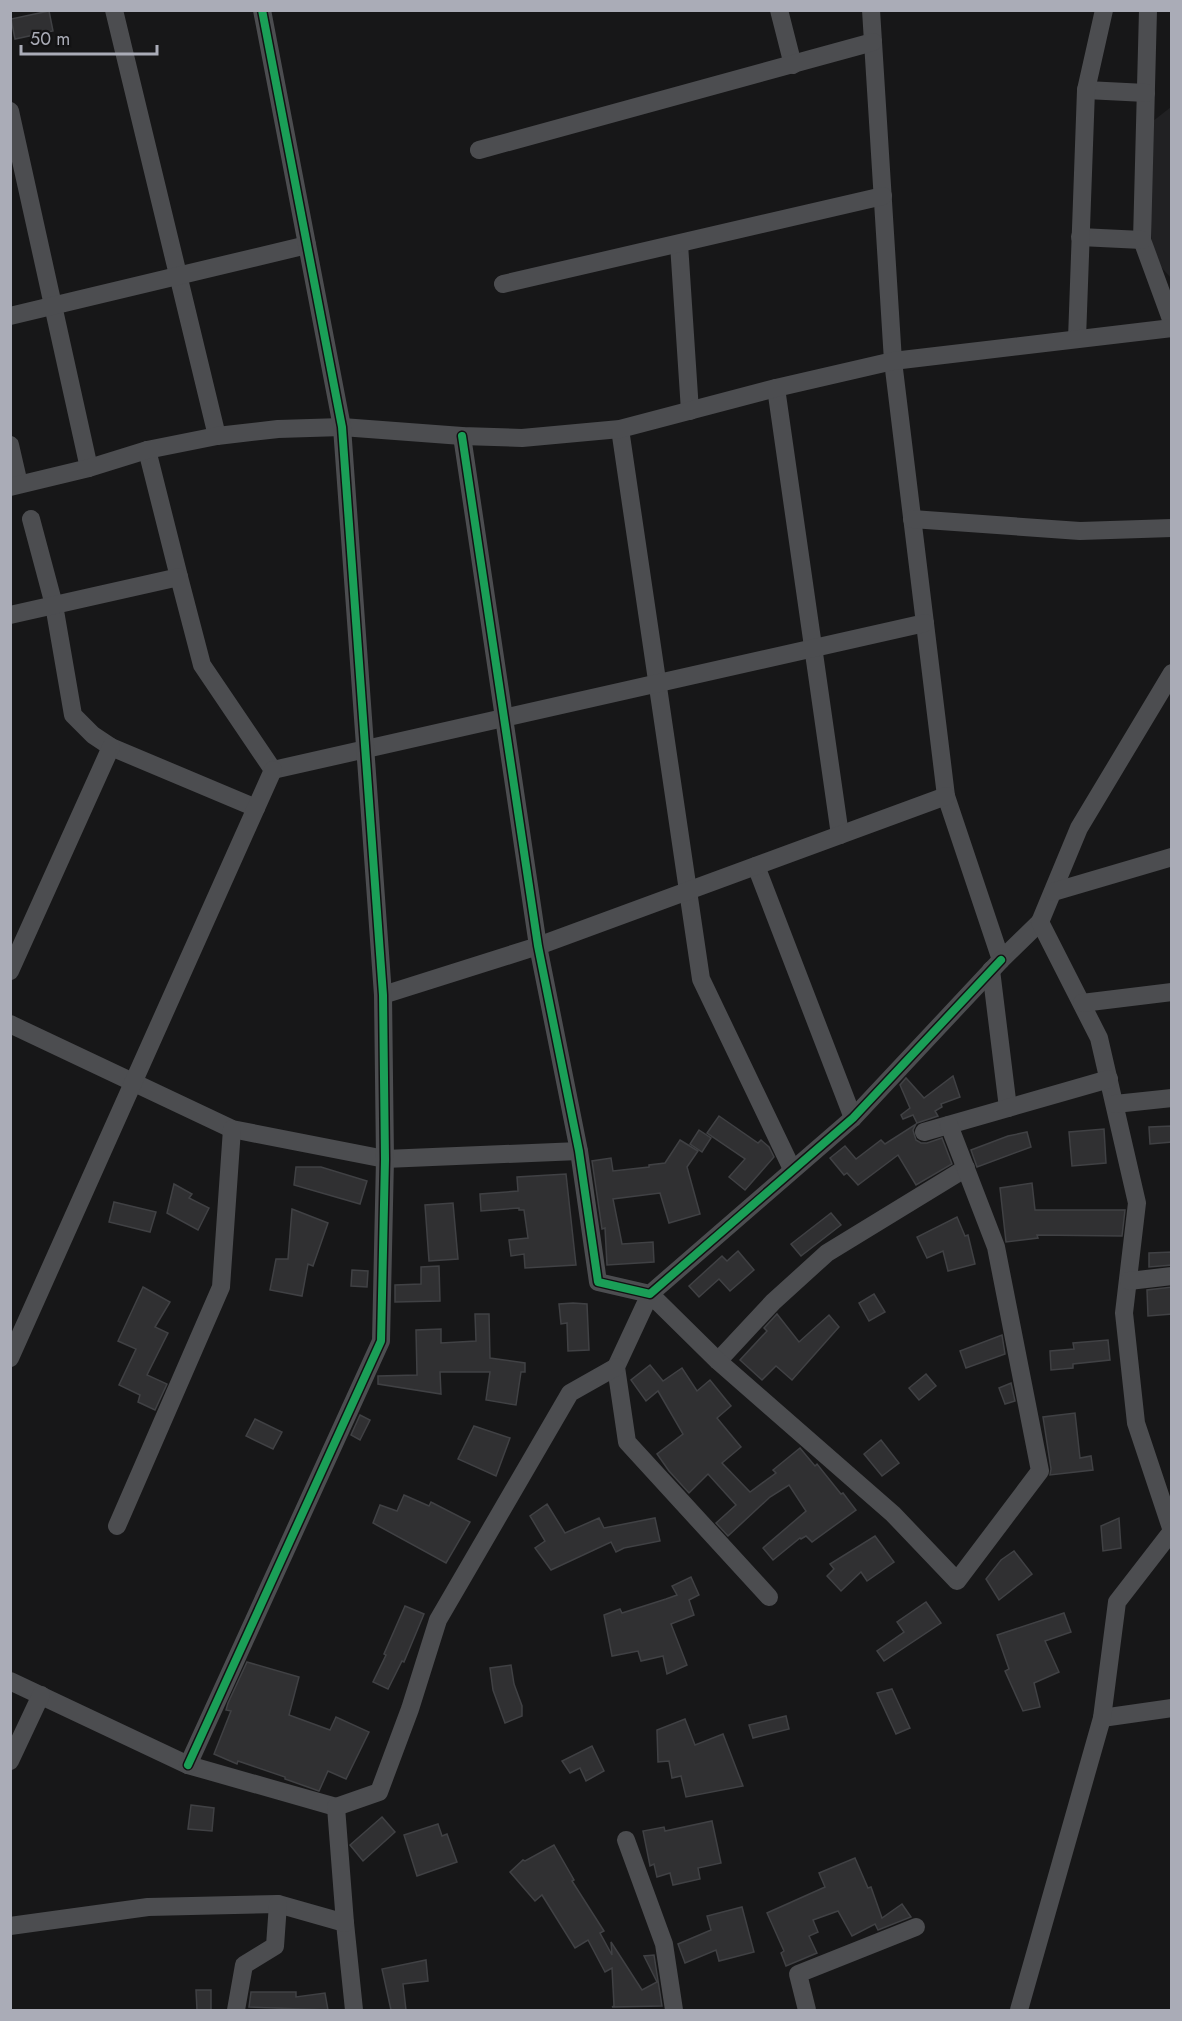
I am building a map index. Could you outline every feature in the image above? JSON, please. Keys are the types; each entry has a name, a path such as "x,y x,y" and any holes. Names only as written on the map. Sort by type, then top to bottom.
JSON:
{"street":[{"path":"114,10 217,436"},
{"path":"188,1765 381,1341 385,1159 383,995 342,427 262,10"},
{"path":"779,10 793,64"},
{"path":"871,10 893,361 946,796 996,965 1008,1108"},
{"path":"1077,339 1086,90 1104,10"},
{"path":"1148,10 1142,240 1172,322"},
{"path":"479,150 873,42"},
{"path":"1086,90 1146,93"},
{"path":"10,111 89,468"},
{"path":"503,284 883,196"},
{"path":"1080,237 1142,240"},
{"path":"679,244 690,411"},
{"path":"10,316 307,245"},
{"path":"10,445 15,486 89,468 147,450 217,436 278,429 342,427 522,438 620,429 776,388 893,361 1172,328"},
{"path":"776,388 840,835"},
{"path":"620,429 701,979 792,1169"},
{"path":"462,436 538,946 579,1151 598,1282 650,1294 718,1361 893,1514 957,1581 1040,1472 996,1247 949,1125"},
{"path":"147,450 202,665 273,770"},
{"path":"31,519 54,605 74,715 93,735 111,747 256,808"},
{"path":"912,519 1080,531 1172,528"},
{"path":"10,615 179,577"},
{"path":"273,770 925,623"},
{"path":"769,1597 627,1442 616,1367 650,1294 853,1118 996,965 1040,922 1079,828 1172,673"},
{"path":"10,971 111,747"},
{"path":"10,1358 273,770"},
{"path":"383,995 538,946 946,796"},
{"path":"1053,892 1172,857"},
{"path":"756,866 853,1118"},
{"path":"1019,2010 1102,1718 1117,1602 1172,1531 1136,1423 1124,1312 1137,1203 1099,1038 1040,922"},
{"path":"1082,1003 1172,992"},
{"path":"10,1024 232,1129 385,1159 579,1151"},
{"path":"924,1132 1109,1079"},
{"path":"1115,1104 1172,1098"},
{"path":"117,1526 221,1287 232,1129"},
{"path":"718,1361 773,1302 827,1253 966,1168"},
{"path":"1129,1281 1172,1276"},
{"path":"10,1681 188,1765 336,1807 380,1792 410,1709 438,1620 570,1393 616,1367"},
{"path":"10,1761 41,1695"},
{"path":"1102,1718 1172,1708"},
{"path":"336,1807 354,2010"},
{"path":"626,1840 664,1944 674,2010"},
{"path":"10,1926 148,1907 278,1904 345,1923"},
{"path":"236,2010 244,1965 275,1946 278,1904"},
{"path":"807,2010 798,1974 916,1927"}],"shaded area":[{"path":"1171,107 1171,278 1152,257 1148,125"}],"building":[{"path":"49,11 53,31 15,39 11,19"},
{"path":"953,1076 960,1097 941,1104 942,1107 935,1111 938,1116 917,1123 913,1115 903,1119 901,1115 910,1108 900,1085 906,1078 924,1098"},
{"path":"719,1116 758,1143 761,1140 769,1147 774,1157 745,1190 729,1177 745,1159 707,1133"},
{"path":"916,1124 913,1130 916,1140 927,1143 942,1138 952,1164 916,1185 898,1155 858,1185 847,1173 844,1175 830,1158 845,1146 856,1159 881,1140 885,1144"},
{"path":"1172,1126 1172,1142 1150,1144 1149,1127"},
{"path":"1104,1129 1106,1163 1072,1166 1069,1132"},
{"path":"699,1130 711,1138 702,1152 690,1144"},
{"path":"1027,1132 1031,1147 977,1167 971,1150 1008,1136"},
{"path":"680,1140 698,1151 687,1167 700,1214 669,1223 660,1193 613,1199 622,1244 653,1242 654,1262 607,1265 605,1228 602,1229 592,1161 611,1158 613,1171 649,1167 649,1165 665,1163"},
{"path":"296,1167 321,1167 367,1181 360,1204 294,1185"},
{"path":"566,1174 576,1265 525,1268 524,1254 511,1256 509,1240 528,1238 524,1210 519,1210 519,1208 481,1211 480,1194 518,1191 517,1177"},
{"path":"1032,1183 1035,1210 1125,1210 1122,1236 1037,1235 1038,1238 1006,1242 1000,1188"},
{"path":"174,1184 192,1194 189,1198 209,1208 198,1230 167,1213"},
{"path":"114,1202 156,1212 150,1232 109,1222"},
{"path":"453,1203 458,1259 429,1261 425,1205"},
{"path":"292,1209 328,1223 313,1266 308,1264 302,1296 270,1290 276,1259 288,1259"},
{"path":"831,1213 841,1225 801,1256 791,1244"},
{"path":"957,1217 965,1236 968,1235 975,1264 948,1271 943,1251 927,1258 917,1237"},
{"path":"738,1251 754,1270 730,1291 719,1279 699,1297 689,1286 722,1256 727,1261"},
{"path":"1172,1252 1172,1265 1149,1267 1149,1253"},
{"path":"439,1266 440,1301 395,1302 395,1285 421,1284 421,1267"},
{"path":"352,1270 368,1271 367,1287 351,1286"},
{"path":"143,1287 170,1302 155,1327 168,1333 147,1375 167,1384 155,1410 138,1402 140,1395 119,1385 136,1349 118,1341"},
{"path":"1172,1287 1172,1314 1148,1316 1147,1290"},
{"path":"874,1294 885,1312 869,1321 859,1303"},
{"path":"559,1304 587,1304 589,1350 568,1351 567,1323 561,1324"},
{"path":"475,1314 489,1314 490,1358 525,1363 525,1372 521,1372 516,1405 486,1400 490,1372 440,1372 441,1394 378,1384 378,1376 417,1375 416,1330 441,1329 441,1343 476,1341"},
{"path":"777,1314 799,1342 829,1315 839,1327 792,1380 776,1366 762,1380 740,1360 767,1331 764,1328"},
{"path":"1002,1335 1005,1354 966,1368 960,1351"},
{"path":"1108,1340 1110,1360 1073,1364 1073,1368 1051,1370 1050,1351 1074,1349 1073,1343"},
{"path":"650,1365 663,1381 682,1368 697,1391 710,1380 731,1406 717,1418 741,1447 722,1463 750,1492 776,1473 773,1470 800,1448 815,1466 817,1464 856,1510 812,1542 806,1536 800,1538 773,1560 763,1548 806,1511 789,1485 770,1497 728,1536 716,1523 736,1505 708,1474 689,1493 657,1454 683,1434 658,1391 646,1401 631,1380"},
{"path":"926,1374 936,1386 919,1400 909,1388"},
{"path":"1011,1383 1015,1401 1005,1404 999,1388"},
{"path":"1075,1413 1080,1458 1091,1456 1093,1470 1050,1475 1043,1417"},
{"path":"360,1415 370,1420 360,1440 351,1435"},
{"path":"255,1419 282,1432 273,1449 246,1436"},
{"path":"474,1426 510,1438 496,1476 458,1459"},
{"path":"881,1440 899,1463 882,1476 864,1454"},
{"path":"404,1495 429,1506 431,1502 470,1522 446,1563 373,1523 380,1505 397,1511"},
{"path":"547,1504 565,1533 599,1518 604,1528 655,1518 660,1541 624,1548 616,1552 611,1542 551,1570 535,1548 545,1541 530,1516"},
{"path":"1119,1518 1121,1548 1103,1551 1101,1526"},
{"path":"875,1536 894,1562 867,1581 861,1572 841,1591 827,1576 834,1569 830,1564"},
{"path":"1014,1551 1032,1574 999,1600 986,1579 1001,1560"},
{"path":"691,1577 699,1595 689,1600 694,1615 671,1624 687,1665 667,1674 663,1656 641,1661 638,1651 612,1656 604,1615 620,1609 622,1613 677,1595 672,1586"},
{"path":"926,1602 941,1623 884,1661 877,1651 904,1632 897,1622"},
{"path":"405,1606 424,1614 404,1662 402,1661 388,1689 373,1682"},
{"path":"1064,1613 1071,1632 1045,1641 1059,1672 1034,1683 1040,1707 1023,1711 1005,1671 1009,1669 997,1635"},
{"path":"247,1662 299,1677 289,1715 330,1730 336,1717 369,1732 346,1779 328,1771 319,1791 285,1779 285,1777 238,1761 237,1764 214,1754 231,1711 226,1710 228,1703"},
{"path":"511,1665 514,1684 522,1706 522,1716 505,1723 493,1690 490,1668"},
{"path":"892,1689 910,1728 896,1734 877,1693"},
{"path":"786,1716 789,1729 753,1738 749,1725"},
{"path":"685,1719 695,1745 723,1734 743,1786 686,1797 681,1776 672,1778 669,1761 658,1762 657,1730"},
{"path":"592,1746 604,1771 586,1781 580,1768 570,1773 562,1761"},
{"path":"191,1805 214,1808 212,1831 188,1829"},
{"path":"382,1817 395,1832 363,1861 350,1845"},
{"path":"712,1821 721,1863 698,1868 700,1879 673,1885 670,1873 657,1877 654,1864 650,1866 643,1831 664,1827 665,1831"},
{"path":"438,1824 442,1836 447,1834 457,1862 417,1876 404,1835"},
{"path":"554,1845 574,1880 572,1881 604,1931 600,1933 612,1955 611,1942 642,1990 657,1982 644,1956 654,1955 662,2006 612,2007 614,2006 612,1968 605,1972 588,1940 575,1948 542,1895 535,1901 510,1872 523,1860"},
{"path":"855,1858 868,1888 871,1887 882,1918 902,1904 911,1917 878,1930 875,1924 852,1936 838,1911 813,1920 818,1932 809,1936 817,1953 786,1966 781,1953 784,1951 767,1913 825,1887 819,1873"},
{"path":"742,1907 754,1952 719,1961 716,1950 685,1963 678,1944 711,1930 707,1916"},
{"path":"426,1960 428,1981 403,1984 406,2010 391,2010 382,1969"},
{"path":"196,1990 211,1990 211,2010 197,2010"},
{"path":"251,1992 296,1992 296,1997 325,1993 328,2010 249,2007"}],"cycle path":[{"path":"188,1765 381,1341 385,1159 383,995 342,427 262,10"},
{"path":"462,436 538,946 579,1151 598,1282 650,1294 853,1118 1001,960"}]}
